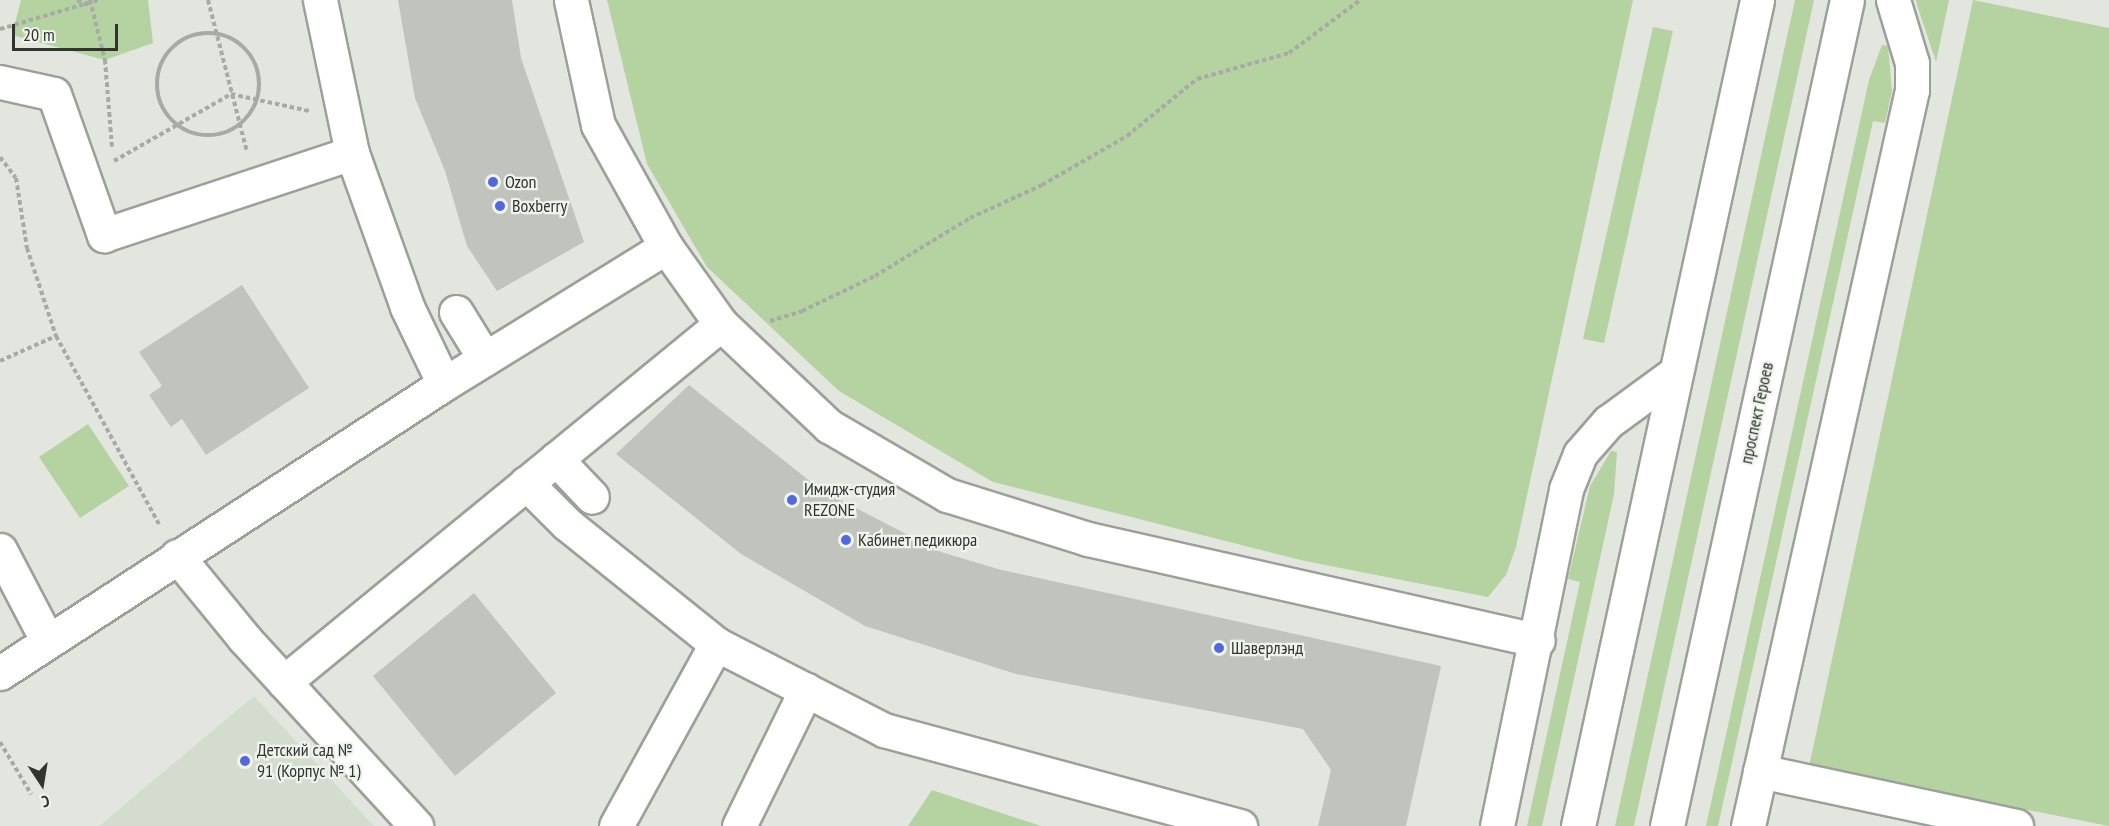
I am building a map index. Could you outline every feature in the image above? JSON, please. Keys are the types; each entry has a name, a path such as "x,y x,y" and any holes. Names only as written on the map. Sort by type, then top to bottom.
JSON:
{"street":[{"path":"320,0 342,118 352,153 407,307 444,384"},
{"path":"572,0 598,125 666,247 726,329 829,426 947,495 1088,539 1538,640"},
{"path":"1578,826 1757,0"},
{"name":"проспект Героев","path":"1667,826 1847,0"},
{"path":"1748,826 1912,90 1912,63 1893,0"},
{"path":"0,82 54,94 104,235 352,153"},
{"path":"0,673 47,640 444,384 666,247"},
{"path":"456,312 485,359"},
{"path":"284,682 556,459 726,329"},
{"path":"1497,826 1538,640 1566,489 1580,454 1608,422 1675,373"},
{"path":"556,459 592,497"},
{"path":"526,483 567,524 716,644 884,730 1240,826"},
{"path":"0,550 47,640"},
{"path":"177,556 284,682 416,826"},
{"path":"616,826 716,644"},
{"path":"739,826 806,690"},
{"path":"1760,771 2016,826"}],"path":[{"path":"77,0 90,2"},
{"path":"0,29 98,0"},
{"path":"208,0 256,185"},
{"path":"726,329 802,311 875,276 970,218 1042,185 1127,136 1197,79 1289,53 1360,0"},
{"path":"90,2 105,60 114,173"},
{"path":"203,32 215,33 243,46 256,63 260,84 256,100 239,125 223,134 201,135 177,125 165,113 156,94 157,72 166,52 182,38 203,32"},
{"path":"113,161 231,94 342,118"},
{"path":"0,157 16,178 27,248 56,336 177,556"},
{"path":"0,361 56,336"},
{"path":"0,742 31,794"}],"shaded area":[{"name":"Детский сад № 91 (Корпус № 1)","path":"254,696 374,826 99,826"}],"green space":[{"path":"21,0 148,0 153,43 105,60 12,35"},
{"path":"607,0 1633,0 1516,547 1506,575 1488,597 1305,561 993,482 839,391 707,267 647,164"},
{"path":"1795,0 1814,0 1634,826 1615,826"},
{"path":"1916,0 1949,0 1936,62 1917,5"},
{"path":"1973,0 2109,28 2109,826 1809,767"},
{"path":"1653,27 1673,31 1604,343 1583,339"},
{"path":"1882,45 1888,46 1892,91 1885,123 1873,121 1718,826 1706,826 1869,80"},
{"path":"88,424 129,486 80,518 39,457"},
{"path":"1611,451 1617,452 1614,494 1542,826 1527,826 1580,582 1568,579 1590,486"},
{"path":"932,790 1041,826 908,826"}],"building":[{"path":"398,0 512,0 521,58 584,242 497,291 467,246 445,171 415,98"},
{"path":"242,285 309,388 206,455 182,419 171,427 149,395 162,386 139,352"},
{"path":"689,385 821,490 941,552 998,569 1441,666 1406,826 1318,826 1331,770 1303,729 1016,674 865,626 741,554 616,454"},
{"path":"474,593 556,693 455,776 373,676"}],"place":[{"name":"Ozon","path":"493,182"},
{"name":"Boxberry","path":"500,206"},
{"name":"Имидж-студия REZONE","path":"792,500"},
{"name":"Кабинет педикюра","path":"846,540"},
{"name":"Шаверлэнд","path":"1219,648"},
{"name":"Детский сад № 91 (Корпус № 1)","path":"245,761"}]}
